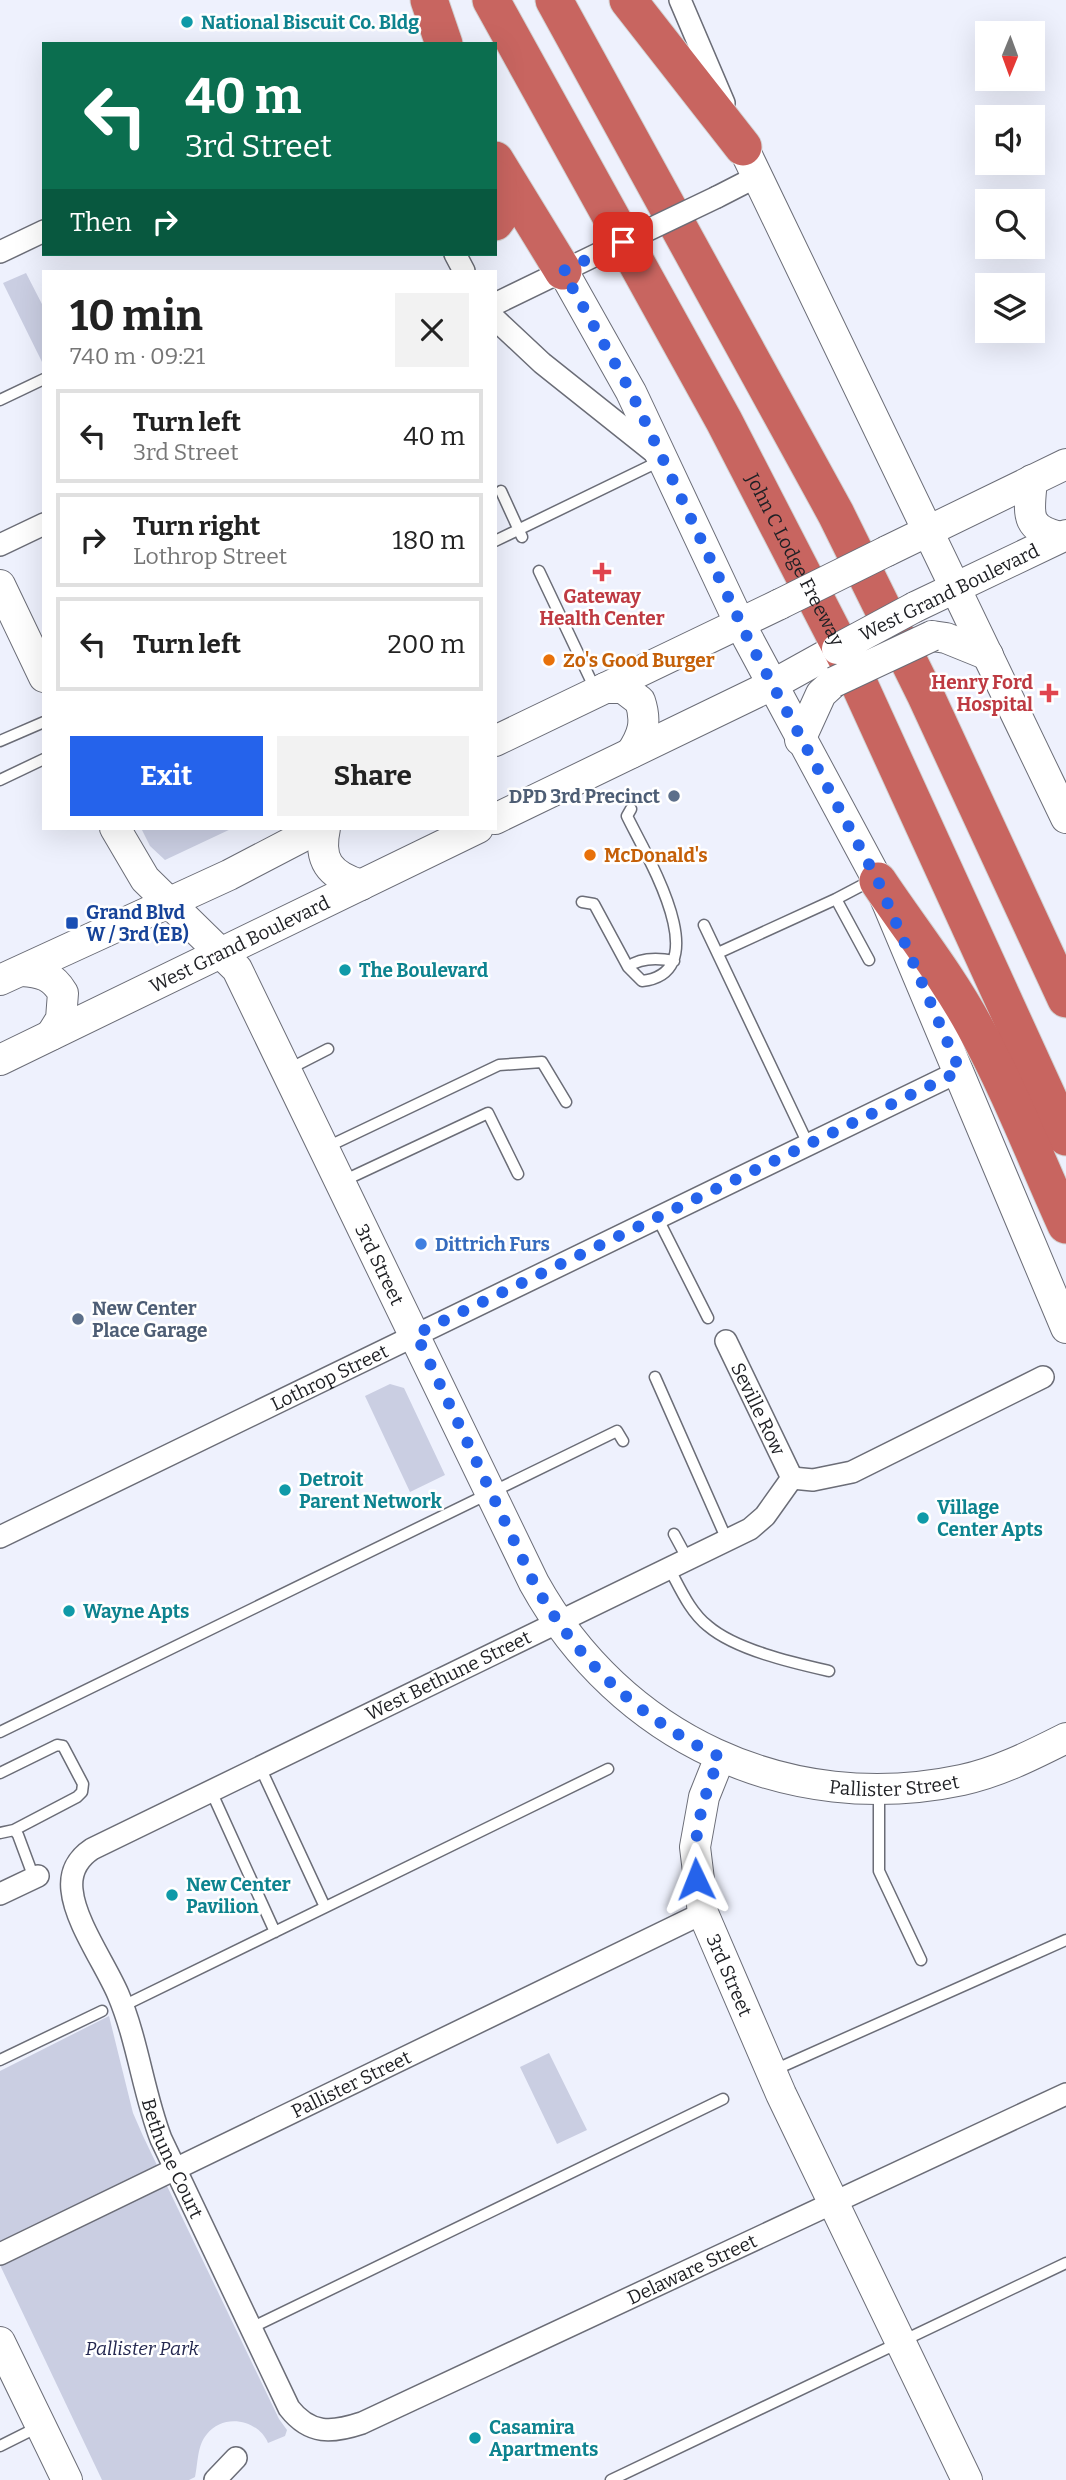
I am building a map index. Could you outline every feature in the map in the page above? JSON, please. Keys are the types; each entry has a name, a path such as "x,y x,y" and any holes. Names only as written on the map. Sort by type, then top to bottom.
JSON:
{"highway":[{"path":"429,0 443,42"},
{"name":"John C Lodge Freeway","path":"491,0 724,421 855,675 1066,1138"},
{"path":"554,0 836,514 925,694 1066,999"},
{"path":"628,0 750,162"},
{"path":"497,163 563,271"},
{"path":"497,184 503,197 503,212 497,220"},
{"path":"877,879 952,987 975,1026 1002,1080 1066,1226"}],"main road":[{"path":"750,162 1066,818"},
{"path":"563,271 631,392 739,622 877,879 1066,1328"},
{"path":"497,740 1066,464"},
{"path":"1032,480 1032,523 1039,532 1063,536"},
{"name":"West Grand Boulevard","path":"497,818 772,685 915,607 1063,536"},
{"path":"0,585 42,673"},
{"path":"800,740 821,694 834,682 932,636 946,638 988,656"},
{"path":"601,690 623,688 640,701 645,724 642,737 631,753"},
{"name":"3rd Street","path":"116,830 134,863 167,904 237,969 416,1334 534,1583 557,1622 590,1663 634,1705 681,1737 720,1757 704,1797 695,1847 702,1913 834,2204 967,2480"},
{"path":"11,975 167,904 315,830"},
{"path":"325,830 322,844 324,861 331,871 344,880 361,885"},
{"name":"West Grand Boulevard","path":"0,1060 474,830"},
{"path":"11,975 39,972 49,977 63,993 61,1018 51,1035"},
{"name":"Pallister Street","path":"720,1757 803,1782 850,1789 880,1789 928,1786 965,1779 1000,1769 1066,1738"},
{"path":"0,2342 67,2480"}],"street":[{"path":"497,303 717,197 750,162 680,0"},
{"path":"0,252 42,232"},
{"path":"497,322 504,331 597,409 663,459"},
{"path":"0,545 42,525"},
{"name":"Lothrop Street","path":"0,1536 960,1071"},
{"name":"Seville Row","path":"726,1341 792,1478"},
{"path":"792,1478 813,1480 852,1472 1043,1377"},
{"name":"West Bethune Street","path":"74,1869 79,1860 92,1849 750,1529 765,1516 792,1478"},
{"name":"Bethune Court","path":"74,1869 71,1886 76,1907 149,2106 289,2408 299,2421 314,2429"},
{"path":"0,1894 36,1877"},
{"name":"Pallister Street","path":"0,2254 702,1913"},
{"name":"Delaware Street","path":"314,2429 327,2432 362,2423 1066,2094"},
{"path":"215,2480 236,2458"}],"lane":[{"path":"0,400 42,380"},
{"path":"497,540 520,533 663,459"},
{"path":"501,491 520,533"},
{"path":"539,571 601,690"},
{"path":"0,741 42,723"},
{"path":"0,780 42,760"},
{"path":"582,902 594,904 628,967 642,981 658,979 667,973 674,961 673,912 626,816 631,809"},
{"path":"718,953 877,879"},
{"path":"840,898 869,960"},
{"path":"704,925 808,1144"},
{"path":"628,967 636,961 660,958 674,961"},
{"path":"286,1070 328,1049"},
{"path":"325,1148 422,1096 499,1065 542,1062 566,1102"},
{"path":"341,1182 488,1113 518,1174"},
{"path":"657,1217 708,1318"},
{"path":"654,1377 727,1540"},
{"path":"0,1732 617,1431 623,1441"},
{"path":"674,1534 678,1563 689,1604 708,1627 790,1662 829,1671"},
{"path":"0,1773 57,1745 63,1746 83,1784 82,1792 77,1797 14,1830 0,1833"},
{"path":"260,1767 324,1907"},
{"path":"0,2060 275,1931 608,1769"},
{"path":"880,1789 879,1871 921,1960"},
{"path":"211,1791 275,1931"},
{"path":"14,1830 36,1877"},
{"path":"772,2071 1066,1940"},
{"path":"251,2328 723,2099"},
{"path":"611,2480 1066,2263"},
{"path":"0,2446 41,2426"}],"green space":[{"path":"26,273 42,304 42,362 3,283"},
{"path":"142,830 229,830 165,860 150,846"},
{"path":"390,1384 404,1388 445,1475 410,1492 365,1396"},
{"name":"Pallister Park","path":"109,2016 133,2113 279,2419 287,2430 285,2436 268,2443 263,2435 249,2424 231,2421 214,2427 204,2438 195,2477 189,2480 102,2480 0,2265 0,2071"},
{"path":"549,2053 587,2130 557,2144 520,2067"}],"place":[{"name":"National Biscuit Co. Bldg","path":"187,22"},
{"name":"Gateway Health Center","path":"602,572"},
{"name":"Zo's Good Burger","path":"549,660"},
{"name":"Henry Ford Hospital","path":"1049,693"},
{"name":"DPD 3rd Precinct","path":"674,796"},
{"name":"McDonald's","path":"590,855"},
{"name":"Grand Blvd W / 3rd (EB)","path":"72,923"},
{"name":"The Boulevard","path":"345,970"},
{"name":"Dittrich Furs","path":"421,1244"},
{"name":"New Center Place Garage","path":"78,1319"},
{"name":"Detroit Parent Network","path":"285,1490"},
{"name":"Village Center Apts","path":"923,1518"},
{"name":"Wayne Apts","path":"69,1611"},
{"name":"New Center Pavilion","path":"172,1895"},
{"name":"Casamira Apartments","path":"475,2438"}],"route":[{"path":"623,242 563,271 631,392 739,622 878,881 960,1071 416,1334 534,1583 557,1622 590,1663 634,1705 681,1737 720,1757 704,1797 697,1827 696,1879"}]}
